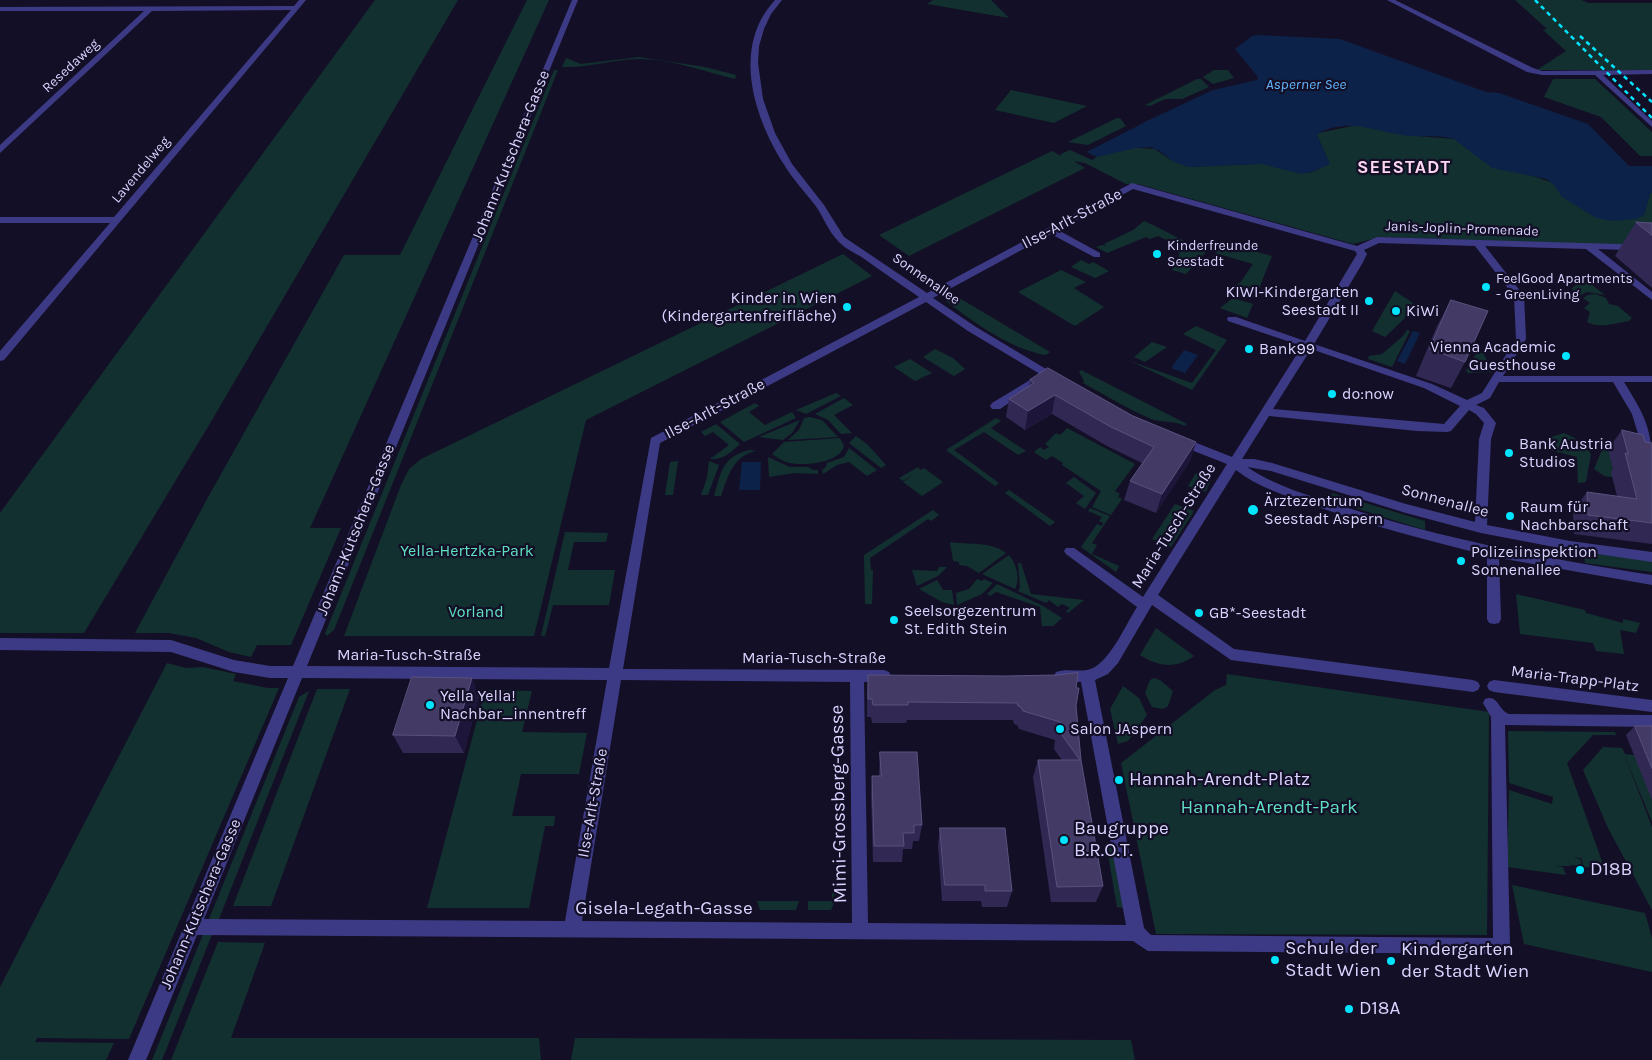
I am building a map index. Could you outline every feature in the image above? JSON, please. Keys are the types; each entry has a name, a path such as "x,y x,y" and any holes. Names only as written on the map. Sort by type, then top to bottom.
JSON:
{"street":[{"name":"Resedaweg","path":"0,150 160,0"},
{"name":"Lavendelweg","path":"0,358 303,0"},
{"name":"Johann-Kutschera-Gasse","path":"137,1060 575,0"},
{"name":"Sonnenallee","path":"779,0 760,28 755,60 760,101 772,136 789,165 822,208 842,239 972,329 1070,387"},
{"path":"1393,2 1530,70 1542,73 1652,72"},
{"path":"0,9 296,8"},
{"path":"1642,72 1652,81"},
{"path":"1597,73 1652,125"},
{"name":"Ilse-Arlt-Straße","path":"572,930 655,441 1132,186 1358,249"},
{"path":"0,220 116,220"},
{"path":"1051,230 1097,254"},
{"name":"Janis-Joplin-Promenade","path":"1358,249 1370,242 1386,240 1652,248"},
{"path":"1266,412 1417,427 1447,428 1467,405 1486,395 1521,339 1519,296 1478,243"},
{"path":"1588,246 1652,297"},
{"name":"Maria-Tusch-Straße","path":"1047,676 1087,676 1102,670 1108,665 1361,257 1362,254 1358,249"},
{"path":"1232,319 1428,386 1480,411 1490,423 1485,438 1481,528"},
{"path":"996,406 1046,374"},
{"path":"1496,379 1652,379"},
{"path":"1617,380 1638,414 1652,460"},
{"name":"Sonnenallee","path":"1170,437 1234,462 1254,463 1272,467 1481,528 1583,548 1652,557"},
{"name":"Sonnenallee","path":"1234,462 1247,473 1271,484 1346,512 1493,553 1652,580"},
{"path":"1070,551 1231,654 1473,686"},
{"path":"1493,553 1494,619"},
{"name":"Maria-Tusch-Straße","path":"0,644 171,646 262,672 897,676"},
{"name":"Mimi-Grossberg-Gasse","path":"857,676 860,932"},
{"path":"1087,676 1136,933 1148,943 1502,946 1494,710 1508,720 1652,721"},
{"name":"Maria-Trapp-Platz","path":"1494,686 1652,706"},
{"name":"Gisela-Legath-Gasse","path":"192,927 1136,933"}],"green space":[{"path":"375,0 458,0 212,420 84,633 0,633 0,513"},
{"path":"527,0 549,0 310,528 341,528 291,645 257,645 251,657 229,652 196,638 169,633 135,633 207,499 344,255 400,255"},
{"path":"933,0 991,0 1009,18 927,4"},
{"path":"1515,0 1652,3 1652,70 1537,70 1566,51 1543,30 1547,29"},
{"path":"639,57 705,67 736,75 735,79 686,66 648,59 562,67 566,58 581,64"},
{"path":"554,70 558,70 334,630 327,636 325,634 326,631"},
{"path":"1214,70 1228,70 1234,78 1213,84 1203,77"},
{"path":"1197,79 1201,79 1209,87 1182,99 1165,99 1150,106 1145,105"},
{"path":"1553,79 1595,79 1652,132 1652,156 1640,156 1601,117 1544,97"},
{"path":"1011,90 1087,106 1054,123 995,110"},
{"path":"1120,118 1126,126 1088,145 1068,142"},
{"path":"1357,125 1404,135 1454,139 1530,175 1644,214 1650,194 1652,193 1652,246 1380,237 1353,244 1138,184 1126,184 1085,163 1074,161 1085,168 909,256 879,235 1052,151 1061,156 1061,154 1070,150 1092,160 1097,157 1087,152 1113,139 1125,147 1155,149 1171,160 1188,167 1257,164 1259,161 1287,170 1305,173 1314,172 1328,160 1317,135 1318,133"},
{"path":"1144,221 1206,252 1186,274 1172,270 1180,253 1177,252 1179,246 1158,236 1150,239 1146,237 1107,253 1096,247 1107,246 1104,244 1133,230"},
{"path":"1224,243 1272,256 1256,296 1235,291 1238,283 1240,283 1253,264 1215,253"},
{"name":"Yella-Hertzka-Park","path":"843,254 872,276 586,420 534,636 344,636 401,485 409,469 421,459"},
{"path":"1081,260 1089,264 1093,262 1109,271 1095,278 1071,267"},
{"path":"1061,270 1086,282 1074,288 1104,307 1075,326 1018,292"},
{"path":"1583,283 1592,285 1605,295 1587,292 1579,296 1571,289"},
{"name":"KiWi","path":"1395,291 1413,303 1404,319 1385,337 1372,331"},
{"path":"1595,294 1606,298 1609,304 1618,306 1632,318 1629,321 1608,325 1597,325 1587,322 1590,312 1584,308 1590,303 1583,298"},
{"path":"956,296 1050,352 1046,355 1033,352 993,334 946,301"},
{"path":"1233,298 1253,304 1247,318 1220,308"},
{"path":"1196,326 1227,340 1192,390 1130,361 1192,383 1216,350 1183,334"},
{"path":"1407,330 1410,331 1392,367 1368,359 1369,356 1382,354 1403,336"},
{"path":"1152,342 1167,347 1145,362 1134,357"},
{"path":"935,349 953,358 965,369 954,376 923,357"},
{"path":"1477,352 1483,353 1494,372 1468,373 1466,371"},
{"path":"910,359 932,373 915,381 894,367"},
{"path":"1081,370 1187,424 1185,426 1155,420 1134,411 1083,383 1084,381 1079,372"},
{"path":"836,393 841,396 806,414 796,410"},
{"path":"844,398 853,405 834,415 852,433 841,434 828,420 815,414"},
{"path":"755,403 759,406 749,412 765,425 792,412 796,418 744,442 720,422"},
{"path":"810,417 822,420 838,437 788,440 799,430 804,418"},
{"path":"996,418 1001,421 991,428 1026,451 1018,455 984,432 954,450 999,483 995,486 946,450"},
{"path":"800,420 792,433 783,440 759,437"},
{"path":"716,424 740,444 723,457 710,459 729,445 713,432 705,436 701,432"},
{"path":"1067,428 1135,464 1115,491 1120,494 1118,497 1122,499 1111,515 1092,507 1101,491 1062,465 1063,463 1052,456 1046,460 1034,452 1040,447 1044,450 1049,447 1045,444 1056,433 1060,435"},
{"path":"1564,433 1579,440 1591,454 1586,482 1578,483 1577,457 1546,449 1548,438"},
{"path":"856,436 867,444 886,465 881,468 849,443"},
{"path":"840,438 844,446 841,452 829,460 821,462 790,463 772,454 784,442"},
{"path":"1603,447 1609,447 1614,473 1612,477 1604,476 1594,469"},
{"path":"849,448 877,470 867,476 849,462 837,465 823,474 822,470 826,467 827,463 844,457"},
{"path":"750,450 756,451 742,457 737,462 729,474 721,496 714,496 721,473 728,461 734,456"},
{"path":"768,457 790,467 808,467 818,470 818,474 794,473 769,477"},
{"path":"678,461 673,495 665,495 670,462"},
{"path":"709,461 719,465 708,495 701,495 707,478"},
{"path":"918,467 921,470 924,468 943,482 922,496 903,482 916,473 903,481 899,478"},
{"path":"1196,473 1211,479 1206,492 1188,486"},
{"path":"1074,477 1096,493 1085,509 1076,503 1084,496 1066,483"},
{"path":"1009,490 1055,522 1050,526 1005,493"},
{"path":"1332,493 1425,521 1425,530 1330,500"},
{"path":"1175,504 1194,511 1171,547 1152,539"},
{"path":"1090,508 1110,516 1092,543 1097,545 1092,554 1119,566 1116,572 1081,547 1097,524 1102,526 1103,523 1099,521 1102,517 1088,511"},
{"path":"933,510 939,515 931,521 928,519 870,558 871,570 873,570 872,604 865,604 864,555"},
{"path":"565,532 608,533 606,542 574,542 568,570 615,570 609,605 553,605 545,636 541,636"},
{"path":"950,542 986,545 1006,553 979,573 967,566 959,565 959,562 953,561"},
{"path":"1583,552 1652,561 1652,572 1585,563"},
{"path":"1009,555 1017,571 1018,580 1015,589 982,574"},
{"path":"1018,563 1021,563 1031,594 1084,600 1068,613 1066,611 1070,608 1062,604 1058,607 1049,600 1046,603 1018,591 1020,588"},
{"path":"939,567 947,567 938,576 917,586 912,570 937,571"},
{"path":"977,579 982,581 984,579 993,583 982,594 957,605 956,593 969,589"},
{"path":"937,580 943,590 952,590 954,605 942,602 919,589"},
{"path":"997,584 1043,606 1062,618 1053,626 1042,626 1040,607 996,592 990,596 987,594"},
{"path":"1516,594 1585,610 1586,613 1623,623 1623,619 1640,623 1636,633 1620,630 1624,654 1596,651 1593,643 1520,634"},
{"path":"1156,628 1194,656 1181,663 1167,665 1154,662 1140,655"},
{"path":"167,663 186,668 203,667 236,674 233,681 268,688 279,688 129,1039 37,1038 35,1042 114,1043 106,1060 0,1060 0,987"},
{"name":"Hannah-Arendt-Park","path":"1227,674 1489,712 1487,935 1156,934 1121,763 1215,690 1226,685"},
{"path":"1154,678 1160,680 1173,691 1168,706 1163,709 1152,707 1145,693 1150,680"},
{"path":"1123,686 1139,698 1147,715 1128,741 1118,744 1110,709"},
{"path":"317,689 350,689 271,906 233,906"},
{"path":"485,690 532,691 522,732 587,733 579,774 521,774 512,816 555,816 554,826 545,826 529,908 427,908"},
{"path":"309,691 217,924 207,924 299,697"},
{"path":"1508,731 1615,732 1616,735 1593,735 1567,763 1604,867 1584,867 1581,858 1573,857 1580,859 1582,866 1571,865 1568,857 1571,866 1555,866 1563,867 1566,875 1507,867 1509,790 1552,804 1553,797 1509,783"},
{"path":"1603,747 1622,748 1625,754 1635,755 1652,795 1652,822 1624,754 1652,827 1652,910 1608,828 1583,770"},
{"path":"1106,843 1112,843 1124,908 1117,907"},
{"path":"832,885 838,886 839,894 833,896 835,901 831,910 808,910 808,901 832,901"},
{"path":"1512,885 1645,913 1652,938 1652,972 1524,944"},
{"path":"757,901 799,901 796,910 760,910"},
{"path":"204,932 213,932 162,1060 152,1060"},
{"path":"218,942 265,943 231,1038 539,1038 541,1060 171,1060"},
{"path":"575,1038 1131,1040 1135,1060 571,1060"}],"water":[{"name":"Asperner See","path":"1252,36 1340,39 1486,92 1499,93 1588,124 1629,166 1652,166 1652,193 1650,194 1644,215 1637,219 1613,221 1596,218 1562,197 1554,185 1547,179 1492,168 1454,139 1399,135 1366,127 1343,126 1318,133 1317,135 1330,164 1312,172 1301,174 1262,164 1188,167 1174,162 1160,151 1150,147 1136,148 1097,157 1087,152 1213,90 1257,80 1258,77 1235,49"},
{"path":"1413,331 1420,333 1405,364 1397,361"},
{"path":"1184,350 1198,355 1185,373 1171,368"},
{"path":"742,462 761,462 760,490 739,490"}],"building":[{"path":"1636,222 1652,223 1652,235"},
{"path":"1451,300 1488,311 1465,362 1430,349"},
{"path":"1048,368 1133,416 1196,442 1162,494 1130,481 1154,447 1111,427 1055,395 1028,411 1009,399 1034,383 1030,380"},
{"path":"1622,430 1643,435 1645,442 1652,443 1652,523 1588,515 1587,492 1637,499 1625,453 1628,454"},
{"path":"1078,673 1076,688 1079,688 1076,706 1081,760 1103,886 1057,887 1038,760 1080,760 1059,731 1060,722 1023,711 1017,703 908,702 908,705 873,705 872,699 868,699 868,675 1006,676"},
{"path":"412,677 472,678 455,736 393,735"},
{"path":"1635,726 1652,726 1652,768"},
{"path":"880,752 917,752 922,825 914,825 914,833 903,833 904,846 874,846 872,776 881,776"},
{"path":"940,828 1005,828 1012,891 985,891 985,885 945,885"}],"railway":[{"path":"1535,0 1652,118"},
{"path":"1580,36 1652,102"}],"place":[{"name":"Kinderfreunde Seestadt","path":"1157,254"},
{"name":"FeelGood Apartments - GreenLiving","path":"1486,287"},
{"name":"KIWI-Kindergarten Seestadt II","path":"1369,301"},
{"name":"Kinder in Wien (Kindergartenfreifläche)","path":"847,307"},
{"name":"KiWi","path":"1396,311"},
{"name":"Bank99","path":"1249,349"},
{"name":"Vienna Academic Guesthouse","path":"1566,356"},
{"name":"do:now","path":"1332,394"},
{"name":"Bank Austria Studios","path":"1509,453"},
{"name":"Ärztezentrum Seestadt Aspern","path":"1253,510"},
{"name":"Raum für Nachbarschaft","path":"1510,516"},
{"name":"Polizeiinspektion Sonnenallee","path":"1461,561"},
{"name":"GB*-Seestadt","path":"1199,613"},
{"name":"Seelsorgezentrum St. Edith Stein","path":"894,620"},
{"name":"Yella Yella! Nachbar_innentreff","path":"430,705"},
{"name":"Salon JAspern","path":"1060,729"},
{"name":"Hannah-Arendt-Platz","path":"1119,780"},
{"name":"Baugruppe B.R.O.T.","path":"1064,840"},
{"name":"D18B","path":"1580,870"},
{"name":"Schule der Stadt Wien","path":"1275,960"},
{"name":"Kindergarten der Stadt Wien","path":"1391,961"},
{"name":"D18A","path":"1349,1009"}],"district":[{"name":"SEESTADT","path":"1404,168"}],"park label":[{"name":"Vorland","path":"476,612"}]}
